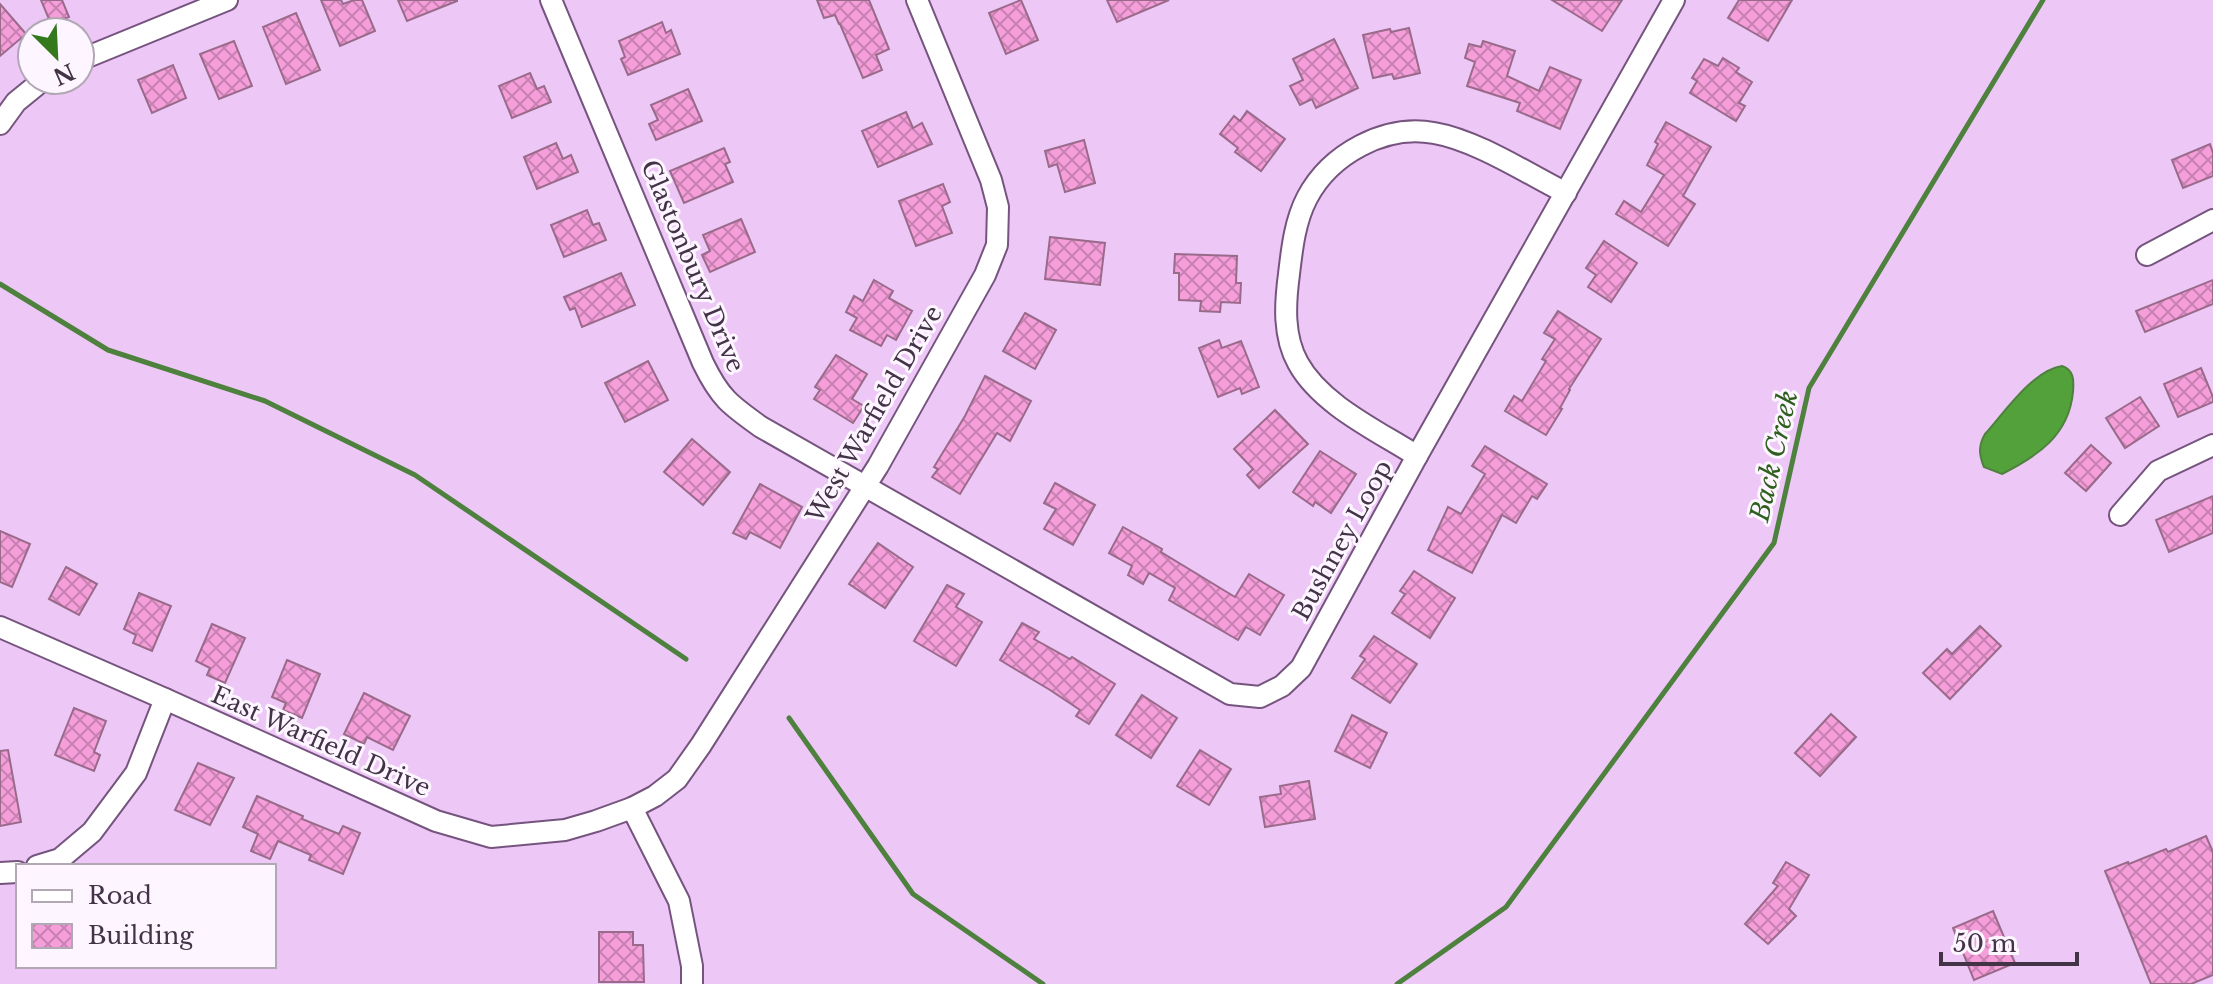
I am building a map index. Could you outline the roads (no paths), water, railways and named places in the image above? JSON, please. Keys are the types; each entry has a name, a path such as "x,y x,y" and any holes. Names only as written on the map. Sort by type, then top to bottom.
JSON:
{"street":[{"path":"96,53 227,0"},
{"name":"Glastonbury Drive","path":"551,0 715,387 732,407 761,427 865,486"},
{"name":"Bushney Loop","path":"865,486 1230,694 1260,697 1282,686 1301,668 1674,0"},
{"name":"West Warfield Drive","path":"632,808 677,779 701,745 865,486 985,275 997,245 998,207 991,180 919,1"},
{"path":"0,124 23,96"},
{"path":"1417,456 1335,405 1316,388 1298,363 1285,315 1294,236 1306,199 1322,174 1350,151 1383,136 1411,131 1433,132 1462,140 1566,193"},
{"path":"2147,255 2213,220"},
{"path":"2120,515 2158,471 2213,445"},
{"name":"East Warfield Drive","path":"0,627 436,821 491,837 565,830 632,808"},
{"path":"44,864 60,859 92,832 136,773 165,699"},
{"path":"632,808 679,901 692,966 692,984"}],"waterway":[{"name":"Back Creek","path":"1397,984 1506,907 1774,543 1809,388 2043,0"},
{"path":"0,284 108,350 265,401 415,475 686,659"},
{"path":"789,718 913,894 1043,984"}]}
